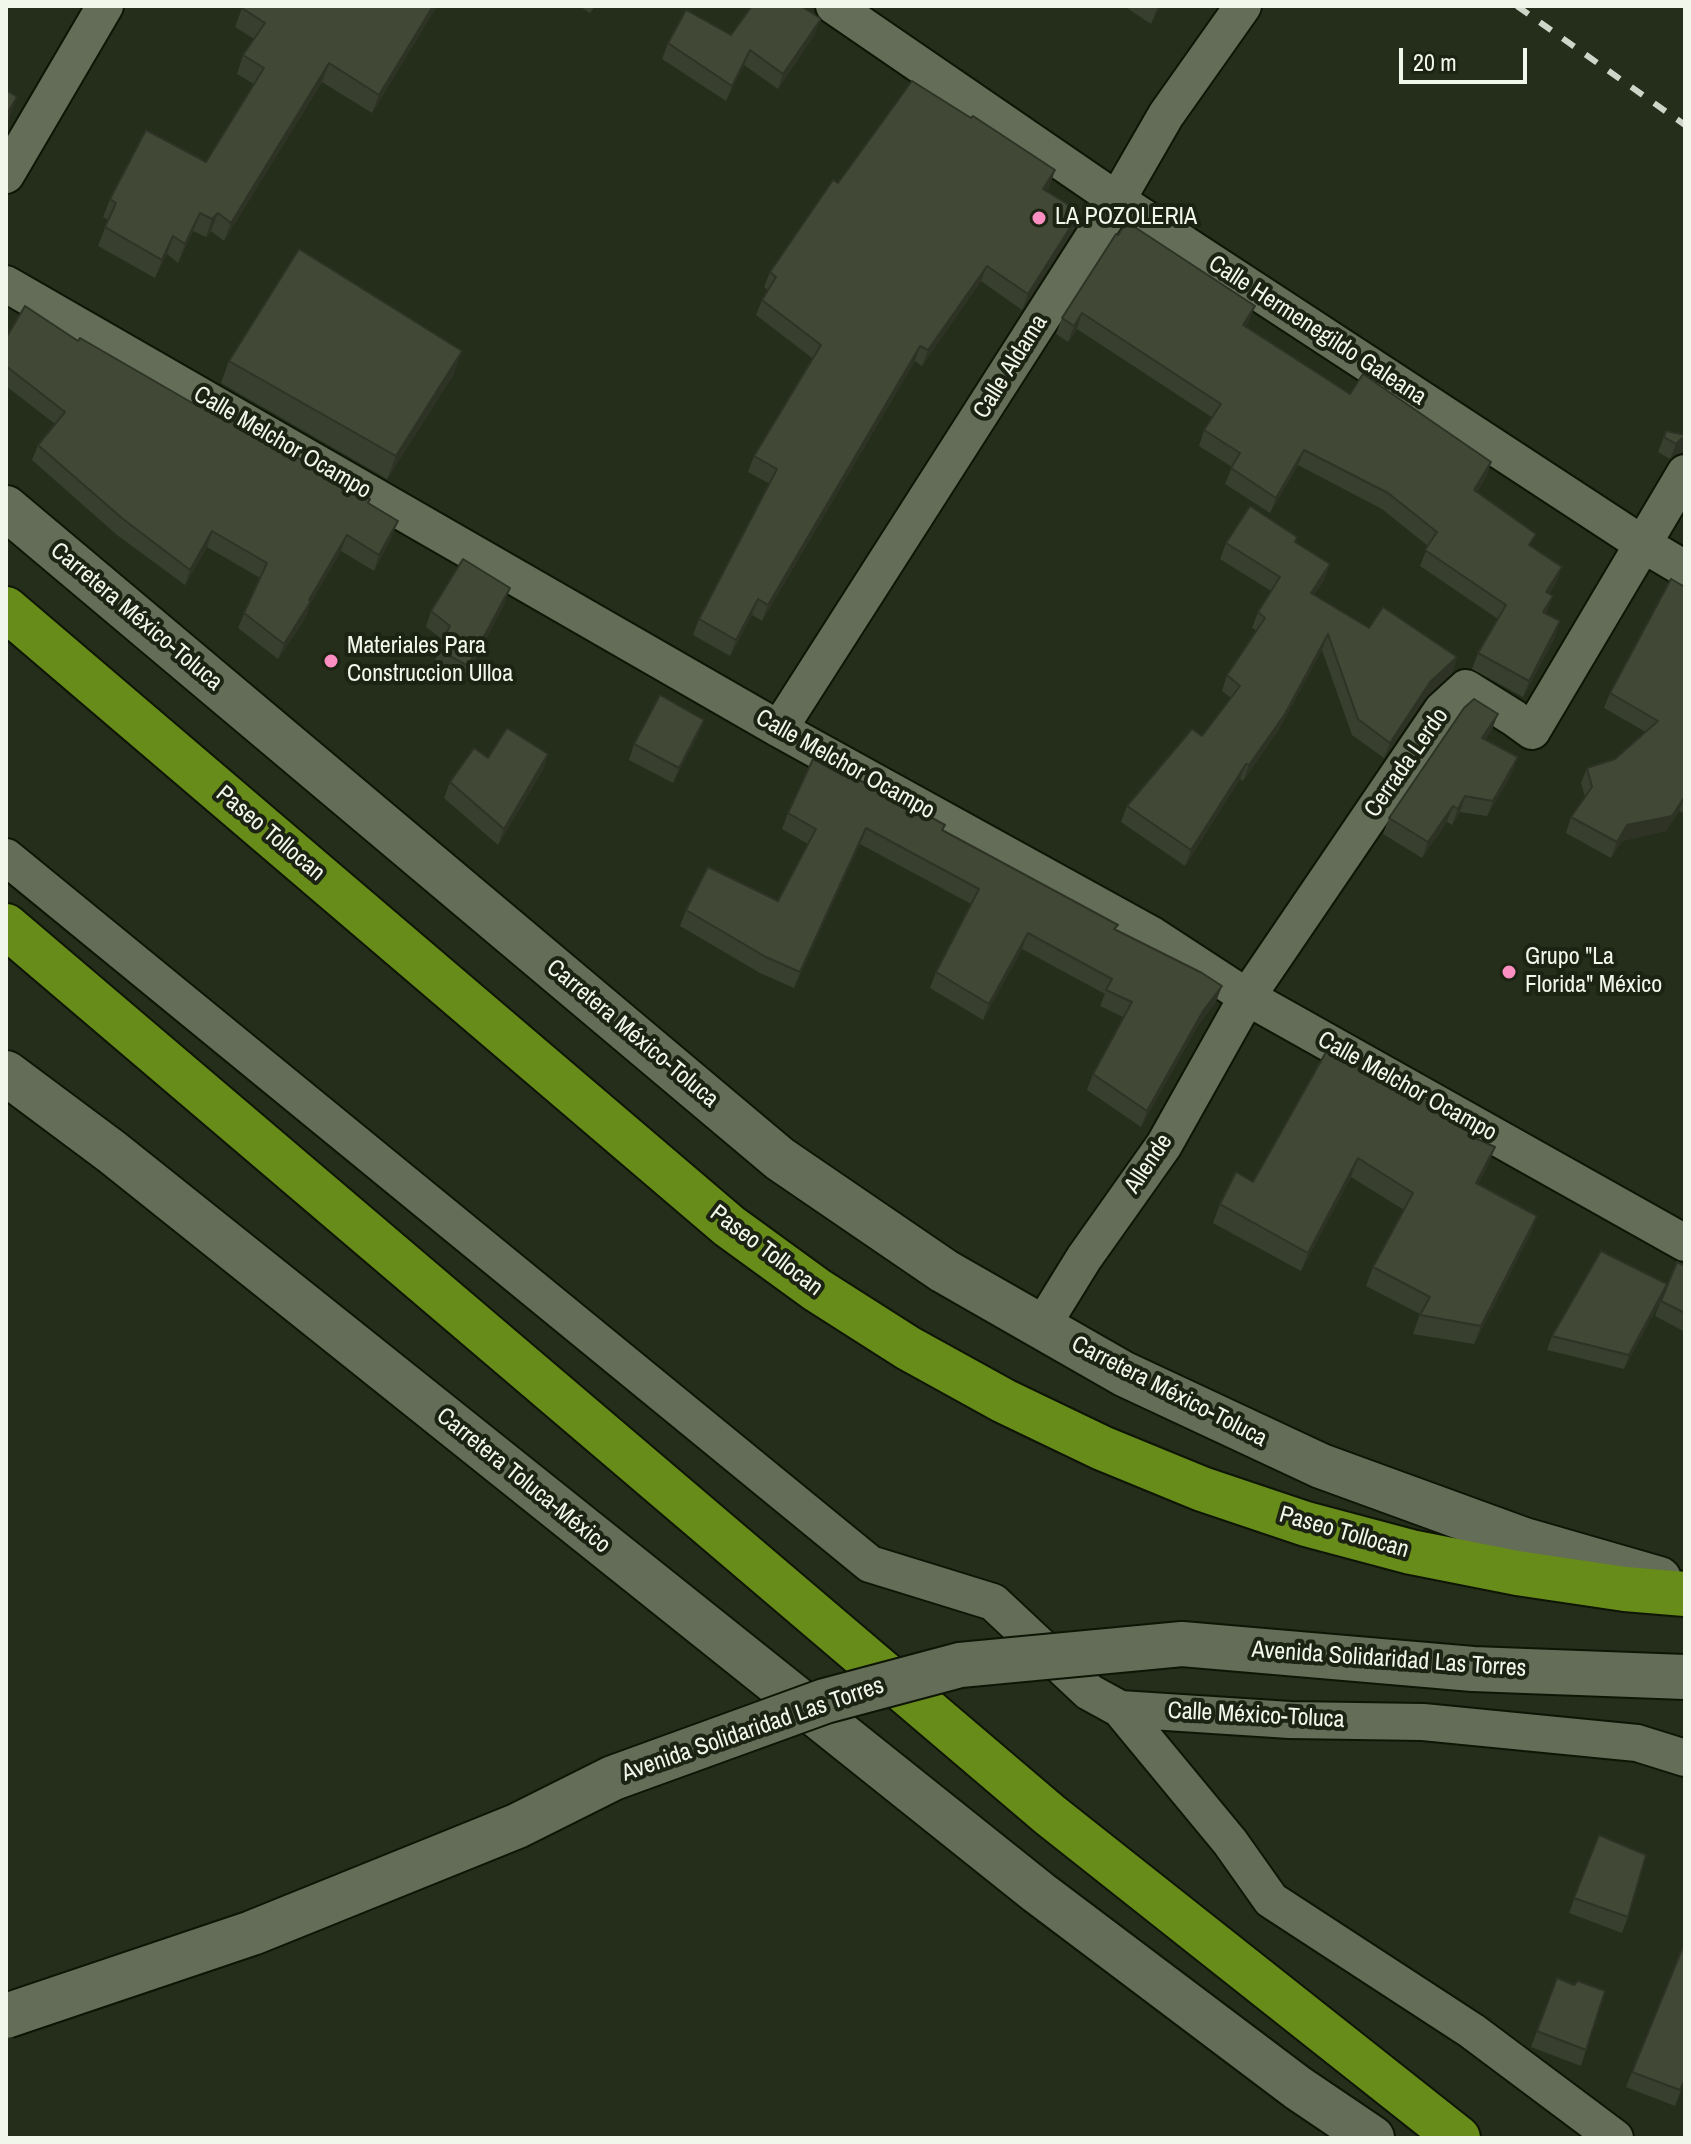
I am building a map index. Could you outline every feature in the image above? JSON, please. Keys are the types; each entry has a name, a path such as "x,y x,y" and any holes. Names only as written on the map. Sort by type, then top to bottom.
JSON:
{"highway":[{"name":"Paseo Tollocan","path":"6,609 729,1226 817,1290 908,1348 1004,1401 1102,1448 1202,1489 1306,1524 1411,1552 1517,1573 1625,1589 1685,1594"},
{"path":"6,926 1050,1815 1458,2138"}],"main road":[{"name":"Carretera México-Toluca","path":"6,508 780,1159 944,1271 1124,1374 1321,1466 1524,1540 1685,1585"},
{"name":"Carretera Toluca-México","path":"6,1073 112,1152 1038,1892 1298,2088 1372,2138"},
{"name":"Avenida Solidaridad Las Torres","path":"6,2016 252,1933 517,1826 613,1778 825,1701 960,1665 1182,1644 1473,1669 1685,1677"}],"street":[{"path":"6,175 105,6"},
{"name":"Calle Hermenegildo Galeana","path":"834,6 1117,200 1685,569"},
{"name":"Calle Aldama","path":"779,729 1117,200 1166,115 1243,6"},
{"name":"Calle Melchor Ocampo","path":"6,284 779,729 1152,935 1247,997 1685,1243"},
{"name":"Cerrada Lerdo","path":"1247,997 1442,710 1466,688 1532,731 1685,473"},
{"name":"Calle México-Toluca","path":"6,857 870,1564 993,1602 1089,1692 1120,1709 1290,1720 1423,1722 1637,1743 1685,1758"},
{"name":"Allende","path":"1042,1326 1084,1258 1164,1145 1247,997"},
{"path":"1120,1709 1230,1842 1271,1900 1472,2031 1615,2138"}],"building":[{"path":"243,6 433,6 379,95 329,63 231,223 218,213 212,219 200,213 185,244 173,236 162,260 105,227 116,203 110,199 146,130 206,162 264,68 243,55 265,23"},
{"path":"752,6 801,6 821,19 783,74 750,50 732,86 668,43 686,10 731,35"},
{"path":"912,81 971,118 973,116 1055,170 1043,189 1080,212 1028,294 987,266 928,350 920,346 768,605 758,599 736,640 699,619 777,469 754,456 821,345 762,300 776,277 770,272 833,180 838,183"},
{"path":"6,90 17,97 6,115"},
{"path":"1127,222 1255,306 1243,325 1350,394 1363,374 1491,462 1474,490 1536,534 1529,545 1562,567 1546,592 1553,596 1543,612 1560,621 1529,681 1478,653 1506,605 1425,550 1437,532 1388,493 1304,450 1276,498 1231,468 1240,453 1204,430 1221,404 1082,313 1074,326 1062,318"},
{"path":"299,249 462,351 396,456 229,361"},
{"path":"25,306 78,341 80,338 201,408 204,404 370,499 368,503 398,521 379,555 347,535 284,644 244,613 267,563 212,531 190,570 123,519 38,445 65,412 6,366 6,338"},
{"path":"1666,431 1685,435 1685,438 1676,444 1664,437"},
{"path":"1250,506 1297,537 1295,542 1330,564 1311,593 1369,628 1383,607 1457,657 1430,682 1390,743 1358,719 1328,634 1285,714 1249,765 1246,764 1191,850 1127,806 1192,729 1202,736 1240,686 1227,675 1265,618 1258,612 1280,577 1226,543"},
{"path":"463,559 510,588 468,666 438,649 450,626 431,611"},
{"path":"1671,579 1685,587 1685,796 1672,816 1627,825 1617,842 1571,817 1592,787 1587,768 1615,759 1658,721 1610,693"},
{"path":"660,695 704,720 679,768 634,744"},
{"path":"1474,699 1498,714 1482,738 1518,757 1493,801 1465,796 1458,809 1453,806 1428,842 1389,818 1464,708"},
{"path":"507,728 548,754 504,829 450,782 474,748 488,758"},
{"path":"813,759 945,825 942,830 1118,925 1114,929 1222,986 1203,1011 1147,1111 1093,1074 1132,1002 1106,990 1112,979 1028,933 989,1004 936,972 979,889 866,828 800,972 766,957 686,910 708,867 778,901 816,829 788,813"},
{"path":"1330,1045 1453,1114 1451,1119 1474,1133 1473,1137 1495,1147 1476,1183 1537,1216 1481,1326 1420,1315 1430,1297 1373,1267 1413,1193 1358,1158 1308,1253 1220,1204 1236,1172 1253,1182"},
{"path":"1601,1251 1667,1284 1629,1355 1552,1336"},
{"path":"1677,1262 1685,1266 1685,1313 1661,1301"},
{"path":"1599,1835 1646,1855 1628,1917 1574,1898"},
{"path":"1685,1942 1685,2079 1680,2090 1632,2072"},
{"path":"1557,1978 1574,1985 1578,1981 1605,1991 1586,2050 1537,2031"}],"railway":[{"path":"1517,6 1685,125"}],"place":[{"name":"LA POZOLERIA","path":"1039,218"},
{"name":"Materiales Para Construccion Ulloa","path":"331,661"},
{"name":"Grupo \"La Florida\" México","path":"1509,972"}]}
